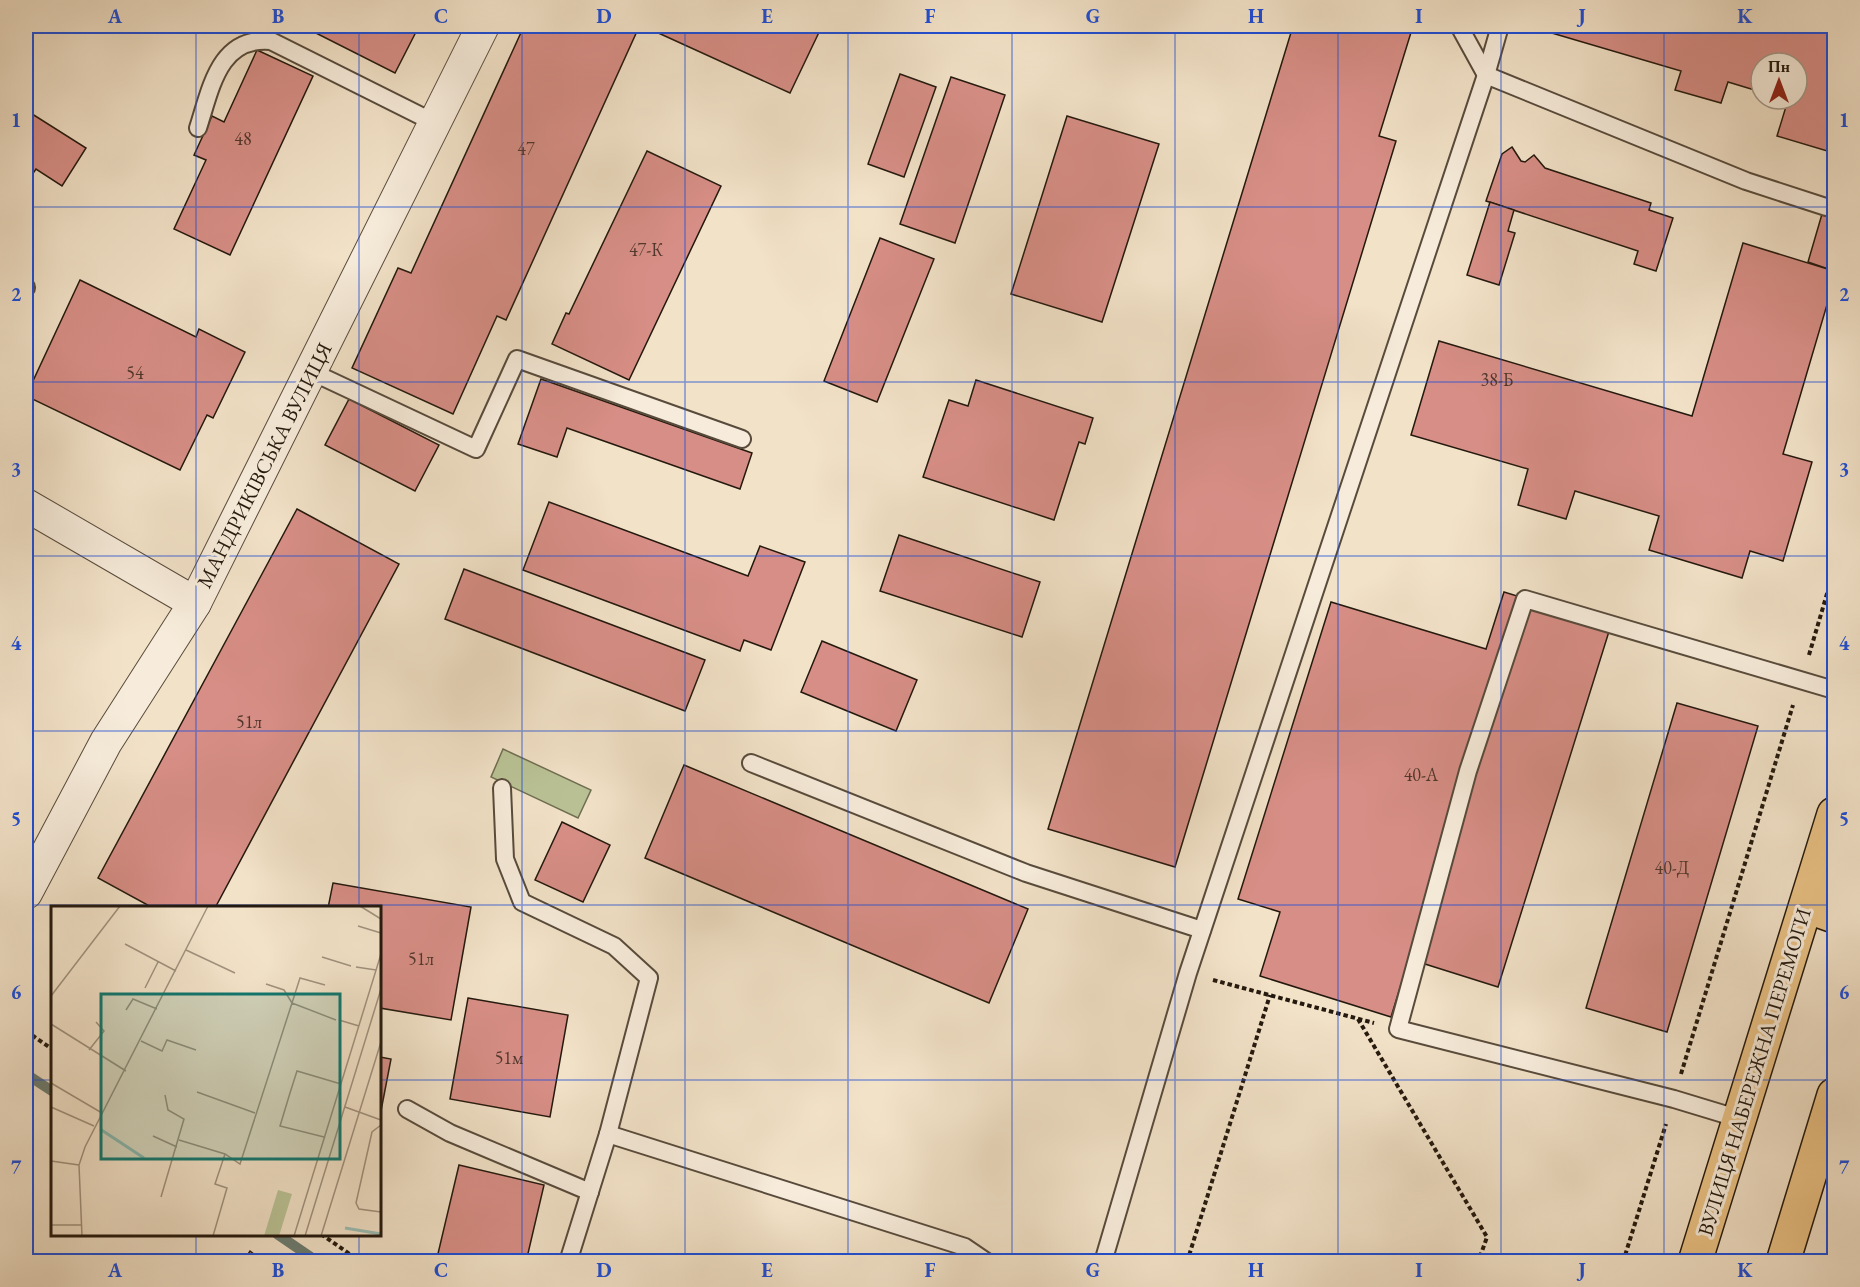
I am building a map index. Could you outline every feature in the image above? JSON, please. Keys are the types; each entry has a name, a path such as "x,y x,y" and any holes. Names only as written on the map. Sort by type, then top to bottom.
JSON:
{"main road":[{"name":"ВУЛИЦЯ НАБЕРЕЖНА ПЕРЕМОГИ","path":"1695,1262 1740,1119 1820,911 1834,814"},
{"path":"1783,1262 1834,1095"}],"street":[{"name":"МАНДРИКІВСЬКА ВУЛИЦЯ","path":"26,893 106,742 195,603 483,26"},
{"path":"26,505 195,603"}],"lane":[{"path":"1459,26 1486,75 1746,181 1826,207"},
{"path":"1103,1262 1188,973 1486,75 1500,26"},
{"path":"198,128 215,74 236,47 254,39 272,41 435,123"},
{"path":"312,372 476,449 517,359 742,440"},
{"path":"1740,1119 1674,1099 1398,1029 1468,771 1526,599 1834,690"},
{"path":"751,763 1026,873 1202,930"},
{"path":"502,788 505,860 522,902 614,946 649,978 608,1134 568,1262"},
{"path":"407,1109 450,1133 590,1192"},
{"path":"608,1134 987,1262"}],"path":[{"path":"1807,661 1834,570"},
{"path":"1623,1262 1797,695"},
{"path":"1188,973 1398,1029"},
{"path":"1186,1262 1270,995"},
{"path":"1358,1019 1487,1237 1481,1254 1465,1262"},
{"path":"26,1031 51,1048"},
{"path":"324,1236 361,1262"}],"green space":[{"path":"503,749 591,790 578,818 491,777"}],"building":[{"path":"302,26 419,26 395,73"},
{"path":"524,26 632,26 638,29 506,320 497,316 453,414 352,368 398,268 411,273"},
{"path":"643,26 822,26 790,93"},
{"path":"1293,26 1413,26 1379,136 1396,141 1175,867 1048,829"},
{"path":"1528,26 1834,26 1834,153 1777,136 1785,111 1809,111 1809,51 1749,51 1749,88 1728,82 1721,103 1675,90 1681,71"},
{"path":"257,50 313,76 230,255 174,229 206,160 194,155 212,116 224,122"},
{"path":"900,74 936,87 904,177 868,164"},
{"path":"951,77 1005,95 955,243 900,224"},
{"path":"29,112 86,148 62,186 36,169 27,182 26,180 26,118"},
{"path":"1067,116 1159,144 1102,322 1011,294"},
{"path":"1512,147 1521,161 1525,162 1534,155 1545,168 1651,203 1649,210 1673,218 1656,271 1634,264 1638,251 1486,201 1502,154"},
{"path":"647,151 721,186 629,380 552,344 566,313 569,314"},
{"path":"1834,173 1834,271 1808,262"},
{"path":"1490,202 1514,210 1508,231 1515,233 1499,285 1467,275"},
{"path":"880,238 934,259 877,402 824,381"},
{"path":"1743,243 1834,271 1834,281 1783,454 1812,462 1783,561 1750,551 1742,578 1649,550 1659,516 1575,491 1566,519 1518,505 1528,469 1411,435 1439,341 1692,416"},
{"path":"80,280 196,337 199,329 245,352 213,418 207,415 180,470 26,396"},
{"path":"541,379 752,453 740,489 567,428 557,457 518,444"},
{"path":"976,380 1093,418 1085,444 1079,442 1054,520 923,477 949,400 968,406"},
{"path":"349,399 439,445 415,491 325,445"},
{"path":"549,502 748,576 760,546 805,562 771,650 744,640 740,651 523,570"},
{"path":"297,509 399,564 216,906 149,906 98,878"},
{"path":"899,535 1040,582 1022,637 880,591"},
{"path":"464,569 705,660 685,711 445,619"},
{"path":"1504,592 1611,625 1498,987 1409,959 1391,1017 1260,976 1280,912 1238,899 1331,602 1486,649"},
{"path":"822,641 917,680 896,731 801,692"},
{"path":"1677,703 1758,726 1667,1032 1586,1008"},
{"path":"684,765 1028,909 989,1003 645,858"},
{"path":"562,822 610,845 583,902 535,880"},
{"path":"333,883 471,907 451,1020 381,1008 381,906 328,906"},
{"path":"468,998 568,1015 550,1117 450,1099"},
{"path":"381,1057 391,1059 381,1111"},
{"path":"459,1165 544,1185 526,1262 436,1262"},
{"path":"250,1251 264,1262 243,1262"}],"waterway":[{"path":"26,1074 51,1090"},
{"path":"280,1236 318,1262"}]}
